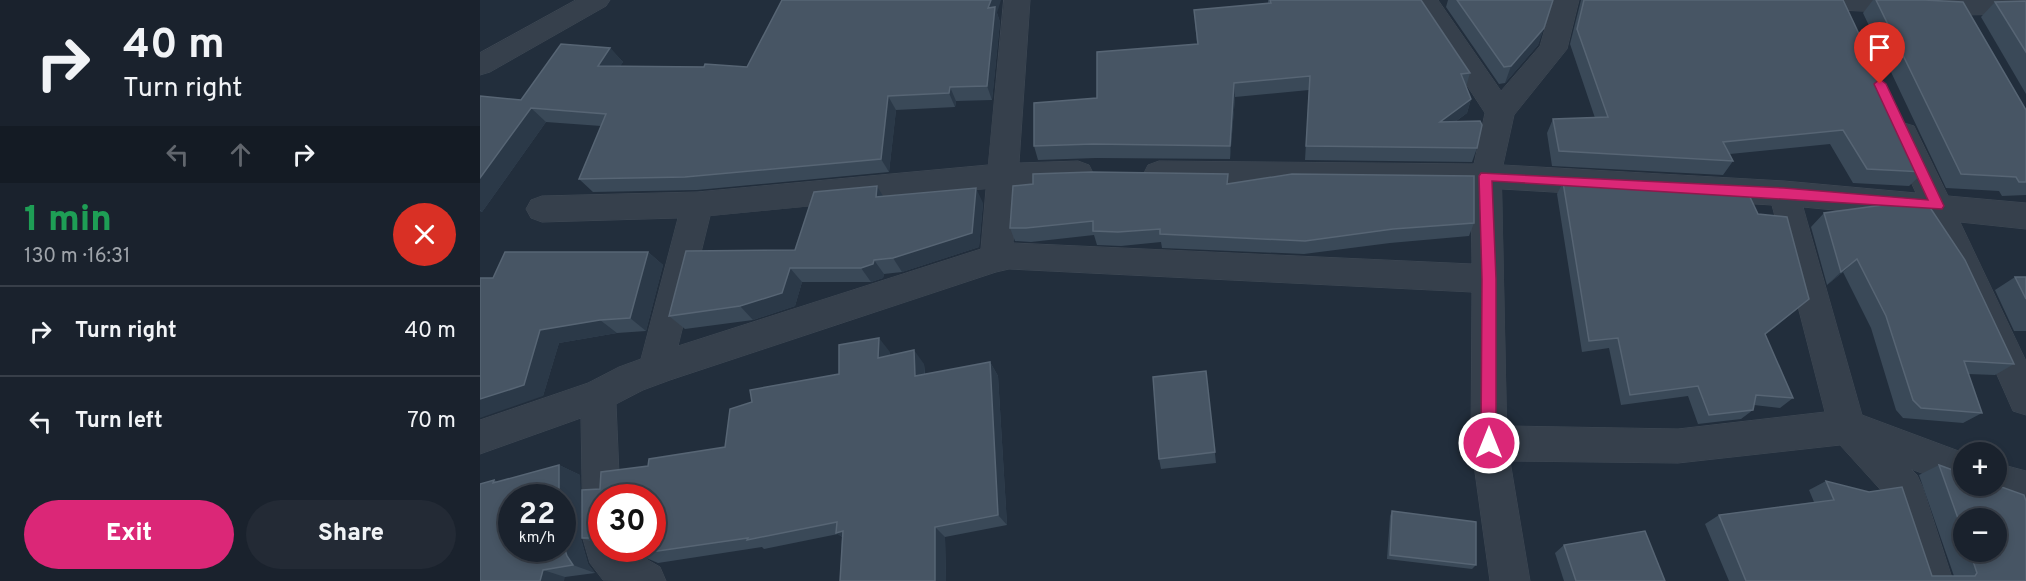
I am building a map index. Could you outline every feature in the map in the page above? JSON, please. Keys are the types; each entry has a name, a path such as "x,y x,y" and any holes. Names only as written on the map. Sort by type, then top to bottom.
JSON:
{"street":[{"path":"480,65 597,0"},
{"path":"996,258 1017,0"},
{"path":"1424,0 1500,112"},
{"path":"1510,581 1489,443 1489,279 1486,176 1500,112 1553,49 1566,0"},
{"path":"1827,1 1959,6 2026,5"},
{"path":"1827,1 1857,34"},
{"path":"1959,6 1976,35"},
{"path":"1892,109 2026,399"},
{"path":"542,209 697,206 1002,176 1119,173 1486,176 1784,193 2026,216"},
{"path":"1784,193 1847,427 1904,488 1933,581"},
{"path":"655,370 697,206"},
{"path":"480,436 598,396 631,378 996,258 1024,255 1489,279"},
{"path":"598,396 600,484"},
{"path":"1489,443 1678,446 1847,427 1953,467"},
{"path":"2007,484 2026,489"},
{"path":"614,562 617,566 646,581"}],"building":[{"path":"782,0 991,0 988,8 995,7 987,86 950,87 949,93 888,96 881,159 685,177 579,179 606,114 531,108 480,178 480,96 521,100 561,44 610,48 598,66 704,67 705,64 747,67"},
{"path":"1270,0 1421,0 1470,73 1461,74 1471,99 1440,122 1480,121 1482,125 1477,148 1306,146 1310,76 1234,83 1230,146 1093,144 1034,146 1034,103 1097,98 1097,52 1198,44 1194,10 1271,3"},
{"path":"1457,0 1553,0 1544,28 1511,66 1504,67"},
{"path":"1584,0 1843,0 1924,172 1867,169 1843,130 1723,142 1733,161 1559,151 1553,119 1608,117 1577,29"},
{"path":"1876,0 1963,2 2026,110 2026,182 2019,182 2016,177 1961,174"},
{"path":"2026,1 2026,52 1995,2"},
{"path":"1092,172 1228,174 1227,184 1292,174 1474,176 1474,223 1393,229 1305,241 1160,234 1160,229 1093,231 1093,221 1010,228 1013,186 1033,184 1033,174"},
{"path":"1563,182 1748,193 1758,214 1787,217 1809,299 1765,334 1793,398 1756,395 1753,410 1709,415 1698,386 1630,395 1618,338 1589,341"},
{"path":"877,186 876,197 976,188 972,233 893,258 874,260 873,264 861,268 790,268 782,293 740,306 669,316 686,251 795,250 814,192"},
{"path":"1898,203 1929,206 1965,260 2014,364 1964,361 1982,413 1921,408 1913,400 1886,316 1857,259 1841,272 1824,213"},
{"path":"505,252 648,252 630,318 600,320 540,330 524,385 480,399 480,278 493,278"},
{"path":"2015,277 2026,277 2026,299"},
{"path":"879,338 878,358 914,350 915,376 990,362 998,515 935,527 935,581 840,581 843,531 836,533 837,522 747,540 748,538 666,550 666,484 600,484 601,472 648,466 649,459 725,447 730,409 752,402 750,390 839,374 839,345"},
{"path":"1206,371 1215,452 1159,459 1153,377"},
{"path":"559,465 559,484 498,484 498,562 571,562 573,565 543,570 540,581 480,581 480,484 494,480 493,483"},
{"path":"1939,465 1953,470 1953,496 2007,496 2007,489 2024,495 2026,501 2026,581 1746,581 1719,515 1834,500 1826,481 1869,492 1902,487 1932,576 1975,576 1977,573 1973,562 2007,562 2007,508 1954,508"},
{"path":"582,490 588,490 588,538 582,538"},
{"path":"1392,511 1476,522 1476,565 1390,555"},
{"path":"1645,531 1665,581 1576,581 1564,545"}],"route":[{"path":"1489,443 1489,279 1486,176 1784,193 1937,206 1880,84"}]}
